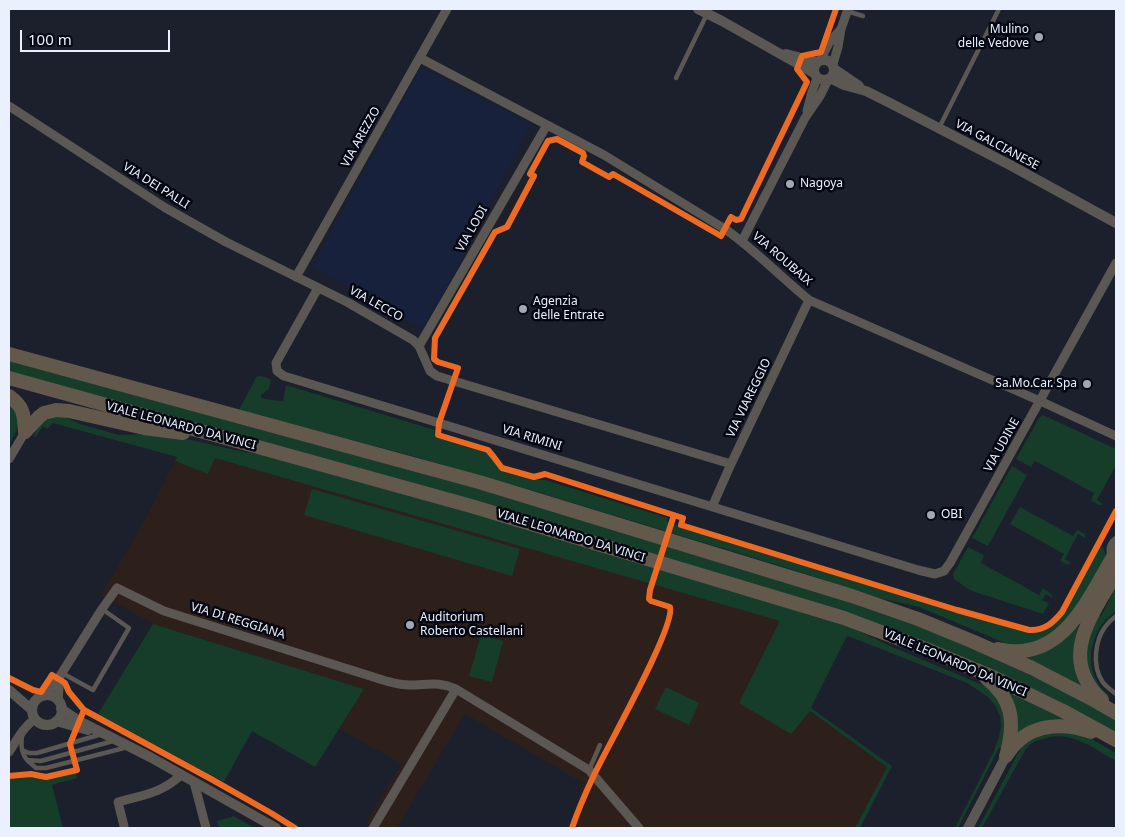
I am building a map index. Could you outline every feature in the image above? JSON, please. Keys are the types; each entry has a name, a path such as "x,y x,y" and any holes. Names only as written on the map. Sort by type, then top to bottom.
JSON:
{"highway":[{"name":"VIALE LEONARDO DA VINCI","path":"9,354 479,482 852,596 911,616 974,642 1032,668 1116,712"},
{"name":"VIALE LEONARDO DA VINCI","path":"9,378 471,506 852,621 969,666 1048,703 1116,741"},
{"path":"9,396 21,408 24,415 25,432"},
{"path":"25,432 44,413 63,410 144,428 221,436"},
{"path":"974,642 1001,650 1023,652 1050,641 1068,628 1081,612 1115,559"},
{"path":"1116,573 1082,635 1080,655 1083,673 1091,689 1116,712"},
{"path":"969,666 995,686 1004,697 1008,706 1012,728 1006,756"},
{"path":"1006,756 1016,743 1024,737 1038,730 1056,726 1076,727 1116,741"}],"street":[{"name":"VIA AREZZO","path":"296,277 448,9"},
{"name":"VIA GALCIANESE","path":"698,9 774,50 866,91 939,128 1116,223"},
{"path":"742,241 805,118 812,92 826,74 838,47 847,10"},
{"path":"826,74 814,67 829,43 841,29"},
{"name":"VIA GALCIANESE","path":"774,50 819,61 827,60 826,74"},
{"name":"VIA ROUBAIX","path":"420,58 604,155 725,229 742,241 810,300 1116,436"},
{"name":"VIA DEI PALLI","path":"9,106 164,207 226,242 318,288"},
{"name":"VIA LODI","path":"419,346 547,125"},
{"name":"VIA UDINE","path":"871,555 928,573 935,574 944,571 1116,263"},
{"name":"VIA LECCO","path":"318,288 347,302 413,340 419,346"},
{"name":"VIA RIMINI","path":"318,288 276,363 277,371 284,376 871,555"},
{"name":"VIA VIAREGGIO","path":"712,507 730,464 810,300"},
{"path":"419,346 430,371 437,376 730,464"},
{"path":"9,459 25,432"},
{"path":"1115,559 1111,548 1116,540"},
{"name":"VIA DI REGGIANA","path":"40,697 62,674 116,588 164,611 386,681 404,684 442,684 456,689 589,770 639,828"},
{"name":"VIA DI REGGIANA","path":"59,705 62,674"},
{"path":"373,828 456,689"},
{"path":"10,691 40,697 52,696 59,705 79,721 130,746 276,828"},
{"path":"10,691 33,714 38,722 47,724 56,721 103,734"},
{"path":"9,752 33,714 32,706 40,697"},
{"path":"56,721 59,718 59,705"},
{"path":"968,828 1006,756"},
{"path":"120,827 118,802 160,791 173,783 181,775"},
{"path":"194,782 206,828"}],"lane":[{"path":"939,128 999,9"},
{"path":"847,10 863,16"},
{"path":"676,78 707,14"},
{"path":"62,674 93,690 129,628 102,609"},
{"path":"1116,616 1102,632 1096,656 1100,678 1116,694"},
{"path":"23,732 22,750 24,756 36,768 46,768 130,746"},
{"path":"22,750 29,753 37,753 103,734"},
{"path":"27,760 41,761 116,740"},
{"path":"589,770 600,745"}],"shaded area":[{"path":"421,67 531,124 446,288 422,329 312,267"},
{"path":"215,458 781,621 809,711 887,767 855,828 570,828 583,783 465,714 397,828 379,828 366,822 402,764 339,729 364,689 153,624 101,595 139,531 175,461 208,473"}],"green space":[{"path":"9,361 453,481 839,597 975,649 1073,696 1116,720 1116,735 963,659 9,374"},
{"path":"257,376 271,380 269,389 261,395 261,398 283,401 286,385 435,430 436,437 486,452 506,473 534,480 545,480 668,518 667,522 1026,632 1045,627 1061,614 1101,543 1106,555 1081,604 1058,630 1028,646 1005,643 919,607 879,598 784,567 416,457 239,410"},
{"path":"9,402 16,413 18,423 9,445"},
{"path":"1043,415 1116,449 1116,465 1097,500 1102,505 1091,501 1094,493 1035,461 1031,467 1016,459 1039,418"},
{"path":"54,416 63,416 80,424 119,435 148,434 182,438 263,455 488,516 855,629 991,690 1007,714 1002,748 999,748 958,828 955,828 993,753 999,737 1000,716 996,707 988,697 967,683 848,636 811,708 892,766 860,828 855,828 887,767 810,711 791,734 739,703 780,621 215,458 208,474 175,461 177,457 53,423 47,429 43,426 35,438 35,433 44,421"},
{"path":"1012,466 1027,475 988,546 972,538"},
{"path":"312,489 520,549 512,576 304,515"},
{"path":"1020,507 1073,536 1077,530 1085,534 1085,538 1078,534 1065,559 1071,563 1068,565 1060,561 1064,554 1010,524"},
{"path":"968,547 984,555 981,563 1039,595 1043,588 1052,595 1052,598 1046,594 1042,600 1049,603 1043,614 975,592 954,579 953,574"},
{"path":"1116,587 1116,611 1102,624 1097,632 1091,661 1096,680 1108,696 1102,693 1089,675 1085,648 1098,615 1101,616"},
{"path":"153,624 364,689 315,767 252,731 224,782 98,714"},
{"path":"1075,627 1080,629 1075,644 1075,651 1082,686 1026,659 1041,653"},
{"path":"481,635 503,641 492,682 469,676"},
{"path":"666,687 699,703 689,725 655,709"},
{"path":"1008,691 1068,722 1016,735"},
{"path":"1043,732 1083,734 1116,753 1116,761 1081,741 1072,738 1063,736 1053,737 1034,742 1024,752 982,828 978,828 1023,744"},
{"path":"75,771 77,778 52,785 63,828 9,828 9,778 33,775 49,779"},
{"path":"234,816 254,828 219,828 217,821"}],"cycle path":[{"path":"836,9 821,52 802,56 797,69 807,82 741,219 736,220 731,217 721,236 613,174 609,177 582,162 583,153 557,139 548,141 530,174 534,176 507,227 495,232 435,338 434,359 458,368 439,423 438,435 488,450 502,468 534,477 545,474 683,518 681,525 957,610 1029,630 1048,626 1062,612 1116,511"},
{"path":"572,828 594,775 652,662 669,619 670,607 649,599 650,590 674,515"},
{"path":"9,678 41,692 52,675 65,683 69,692 84,710 211,779 295,828"},
{"path":"9,776 31,774 46,777 77,770 70,744 84,710"}],"place":[{"name":"Mulino delle Vedove","path":"1039,37"},
{"name":"Nagoya","path":"790,184"},
{"name":"Agenzia delle Entrate","path":"523,309"},
{"name":"Sa.Mo.Car. Spa","path":"1087,384"},
{"name":"OBI","path":"931,515"},
{"name":"Auditorium Roberto Castellani","path":"410,625"}]}
